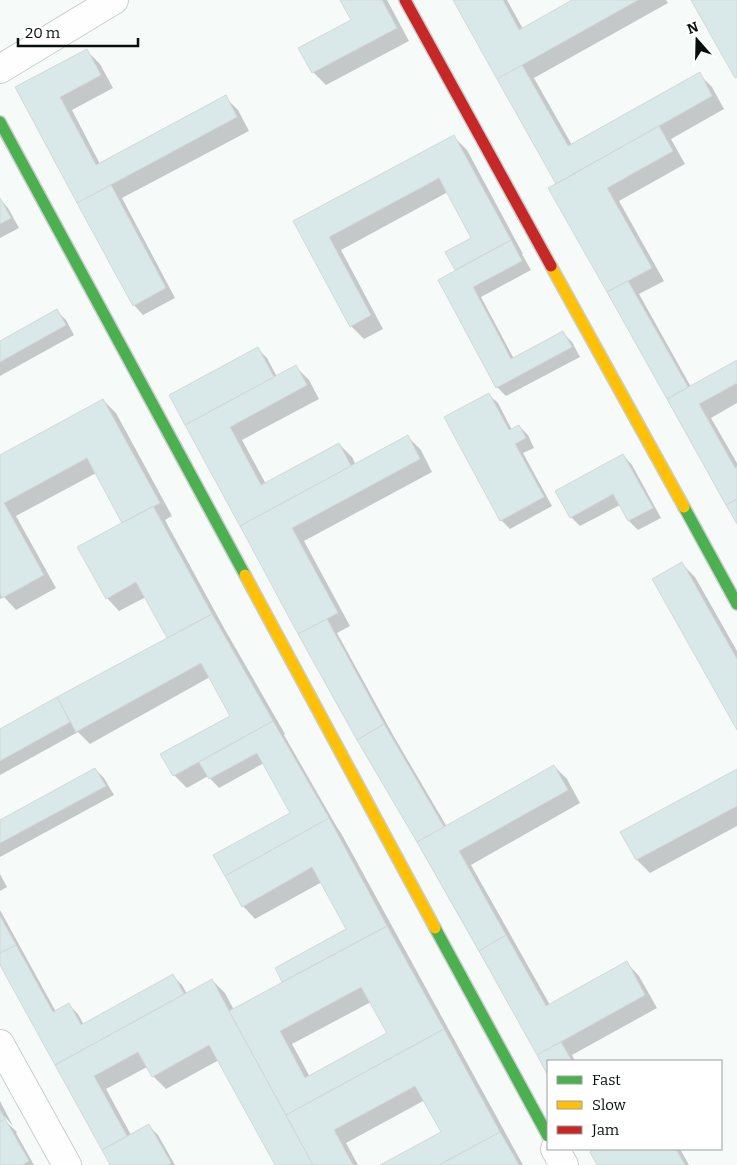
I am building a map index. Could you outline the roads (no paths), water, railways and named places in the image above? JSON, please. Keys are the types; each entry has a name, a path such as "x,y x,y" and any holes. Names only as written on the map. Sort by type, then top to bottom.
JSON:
{"street":[{"path":"0,69 114,0"},
{"path":"405,0 737,604"},
{"path":"0,122 547,1134"},
{"path":"0,1044 67,1165"},
{"path":"556,1150 564,1165"}]}
